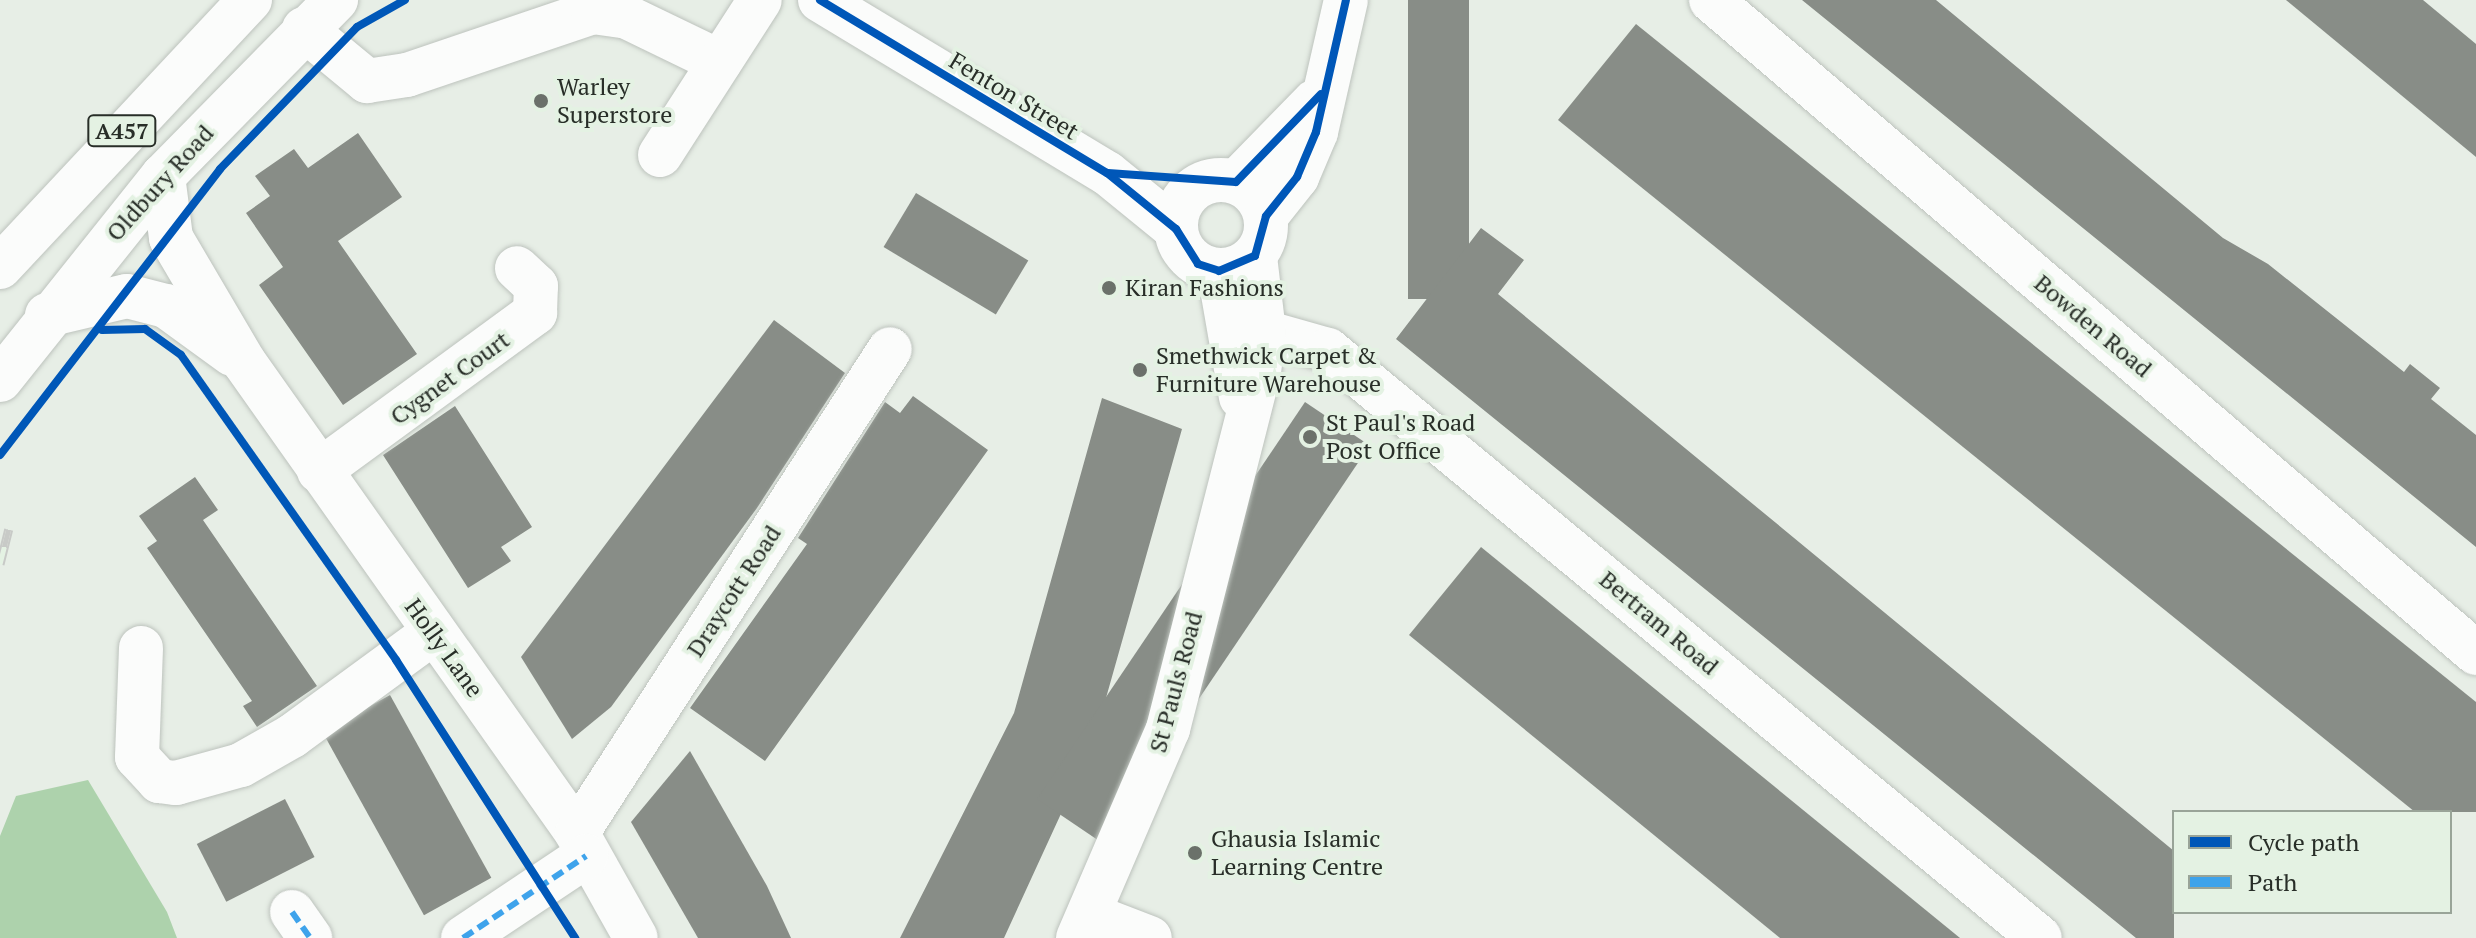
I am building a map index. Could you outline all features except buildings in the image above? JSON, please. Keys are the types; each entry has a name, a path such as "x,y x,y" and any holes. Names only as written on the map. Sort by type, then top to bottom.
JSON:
{"street":[{"name":"A457","path":"0,267 250,0"},
{"name":"Oldbury Road","path":"0,380 47,315 163,176 304,29 336,0"},
{"path":"660,155 760,0"},
{"name":"Fenton Street","path":"820,0 1107,173 1176,229"},
{"path":"1323,91 1219,183 1187,195 1176,229 1191,257 1246,248 1297,177 1323,91 1346,0"},
{"name":"Bowden Road","path":"1711,0 2476,653"},
{"path":"304,29 367,81 396,78 593,12 627,17 720,62"},
{"name":"Fenton Street","path":"1107,173 1219,183"},
{"name":"Holly Lane","path":"163,176 171,238 244,362 582,845 636,938"},
{"path":"1219,183 1256,195 1246,248"},
{"name":"St Pauls Road","path":"1084,927 1168,729 1264,332 1246,248"},
{"name":"St Pauls Road","path":"1243,415 1246,248"},
{"name":"Cygnet Court","path":"319,471 535,313 536,286 517,268"},
{"name":"Holly Lane","path":"47,315 96,300 140,299 166,306 244,362"},
{"name":"Bertram Road","path":"1264,332 1328,350 2040,938"},
{"name":"Draycott Road","path":"582,845 889,349"},
{"path":"141,648 137,757 159,781 176,783 241,765 292,736 434,632"},
{"path":"463,938 582,845"},
{"path":"1084,927 1150,938"}],"green space":[{"path":"88,780 167,912 177,938 0,938 0,836 16,796"}],"railway":[{"path":"0,564 9,529"}],"marked path":[{"path":"463,938 586,856"},
{"path":"292,912 310,938"}],"cycle path":[{"path":"0,455 220,169 357,27 405,0"},
{"path":"820,0 1107,173 1176,229 1198,264 1219,271 1255,256 1266,216 1297,177 1316,132 1346,0"},
{"path":"1108,173 1236,182 1321,94"},
{"path":"102,330 145,329 181,355 396,660 575,938"}],"place":[{"name":"Warley Superstore","path":"541,101"},
{"name":"Kiran Fashions","path":"1109,288"},
{"name":"Smethwick Carpet & Furniture Warehouse","path":"1140,370"},
{"name":"St Paul's Road Post Office","path":"1310,437"},
{"name":"Ghausia Islamic Learning Centre","path":"1195,853"}]}
